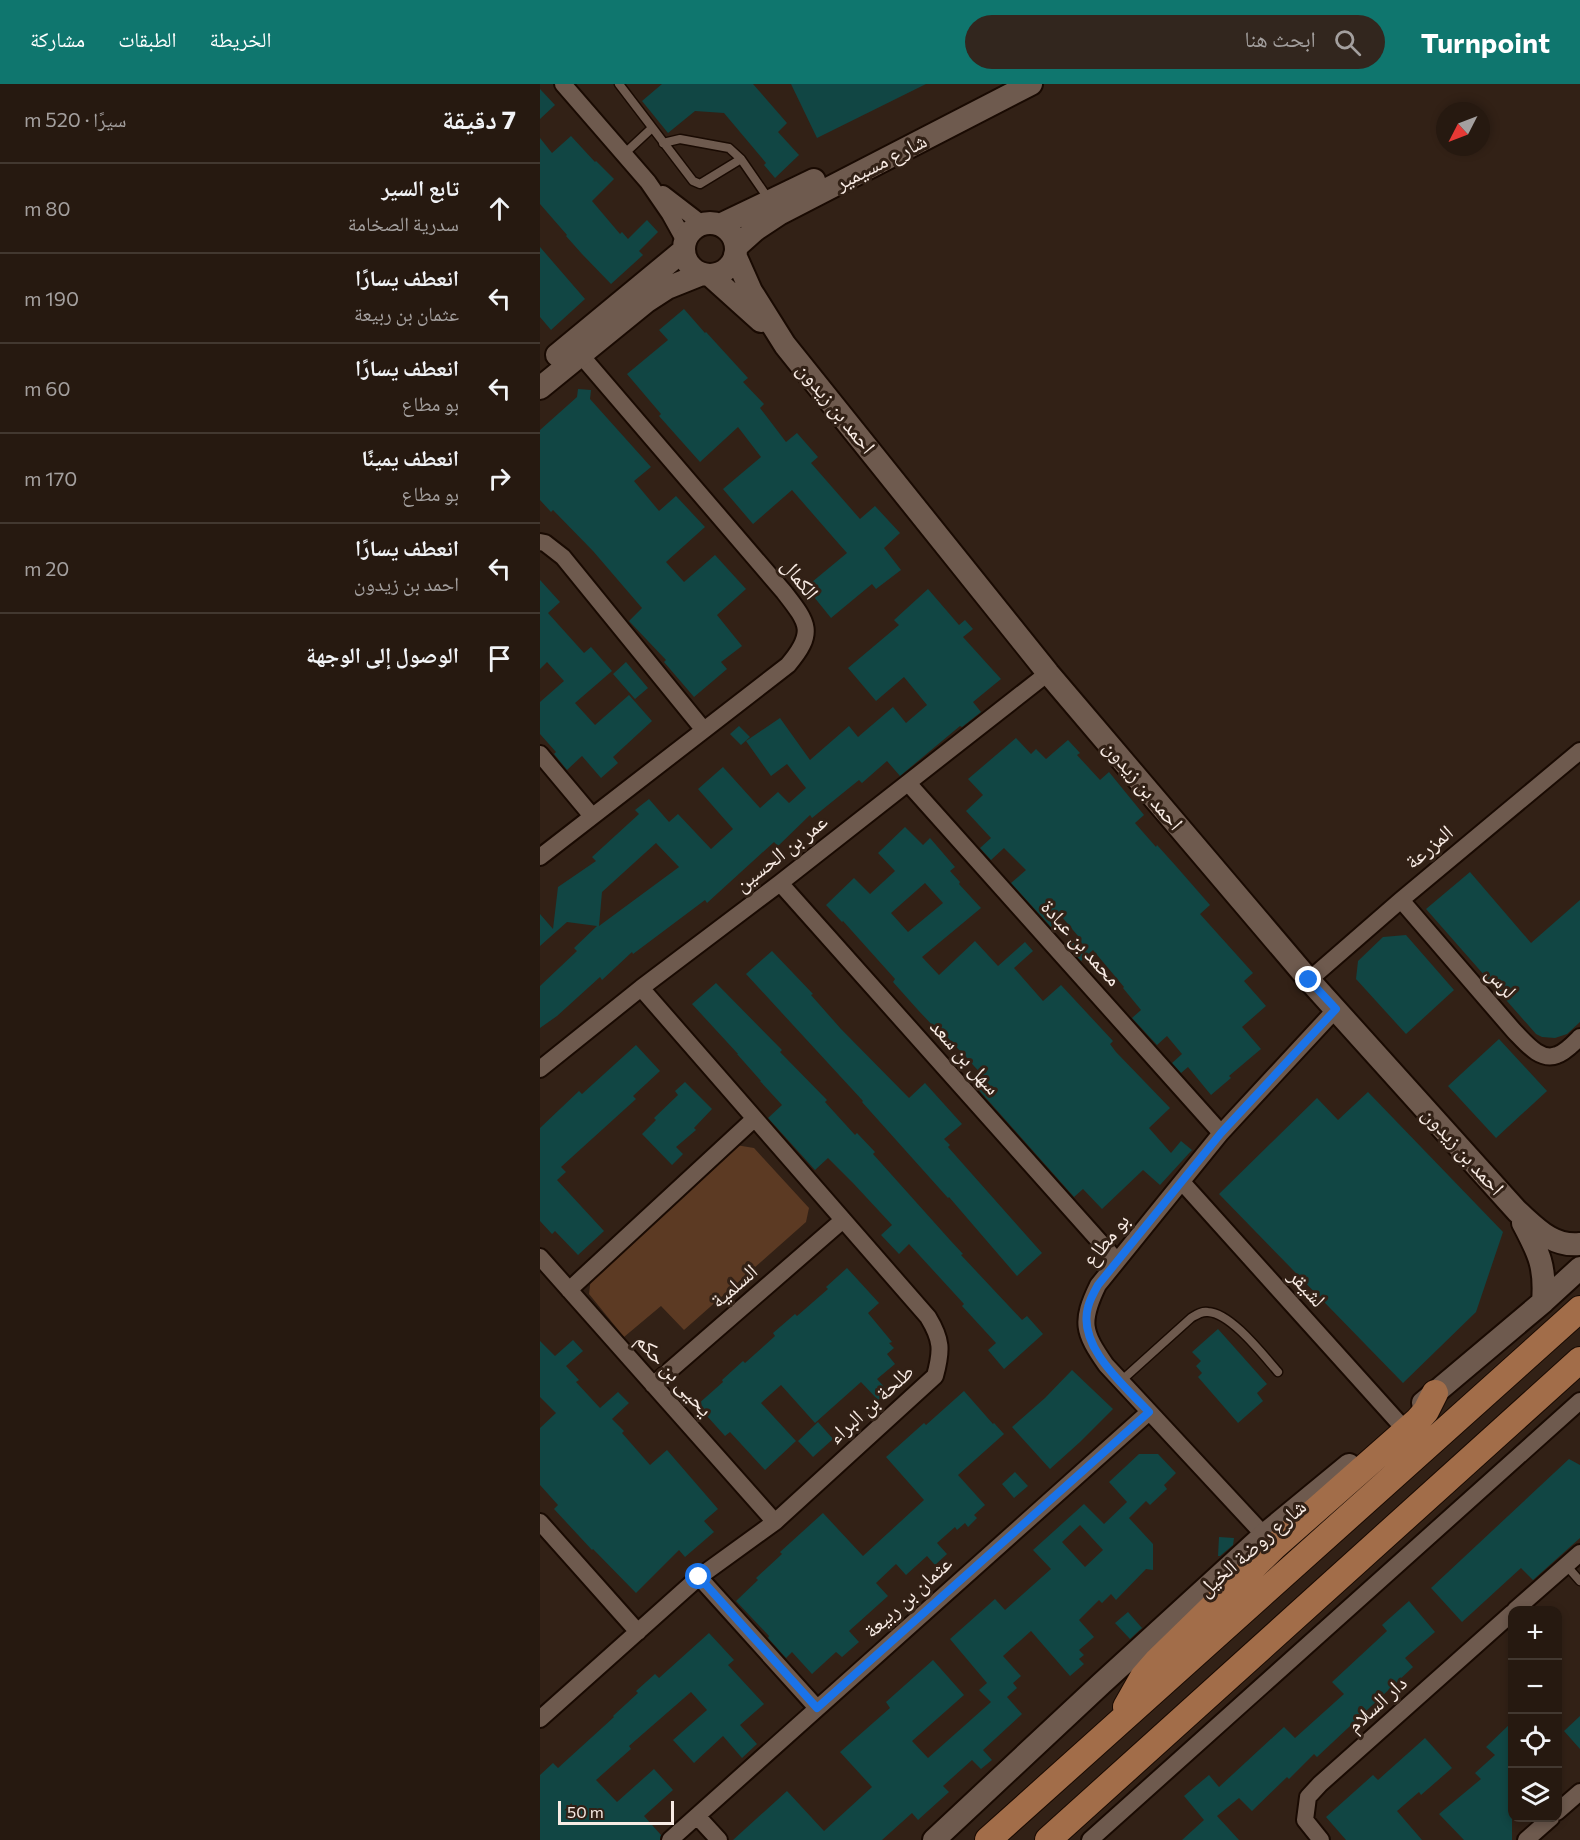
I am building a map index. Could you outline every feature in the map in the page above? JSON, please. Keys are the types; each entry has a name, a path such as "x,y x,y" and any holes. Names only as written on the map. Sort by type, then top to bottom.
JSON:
{"main road":[{"name":"شارع روضة الخيل","path":"988,1840 1580,1309"},
{"path":"1048,1840 1580,1360"},
{"path":"1120,1721 1134,1691 1157,1661 1275,1546 1413,1424 1425,1411 1436,1393"}],"street":[{"path":"563,84 648,182 669,214 684,246 689,265 706,275"},
{"name":"شارع مسيمير","path":"736,251 774,207 854,160 1002,84"},
{"name":"شارع مسيمير","path":"711,225 774,207 1031,84"},
{"path":"576,349 668,288 706,275 719,274 727,270 732,263 736,251 733,238 728,231 711,225 676,206 648,182"},
{"path":"541,381 684,246 688,234 695,228 711,225"},
{"name":"احمد بن زيدون","path":"736,251 751,291 785,345 1048,673 1309,980 1517,1211 1552,1240 1571,1245 1580,1244"},
{"name":"احمد بن زيدون","path":"706,275 785,345"},
{"name":"الكمال","path":"540,857 788,664 801,649 806,634 802,615 576,349"},
{"path":"540,542 545,543 563,557 703,729"},
{"name":"عمر بن الحسين","path":"540,1069 1048,673"},
{"name":"المزرعة","path":"1309,980 1580,751"},
{"path":"540,754 592,816"},
{"name":"محمد بن عبادة","path":"908,783 1221,1133"},
{"name":"سهل بن سعد","path":"780,883 1117,1261"},
{"name":"لرس","path":"1401,900 1533,1051 1546,1056 1557,1056 1580,1037"},
{"name":"طلحة بن البراء","path":"540,1719 699,1577 775,1522 935,1376 941,1348 937,1332 928,1317 641,988"},
{"name":"بو مطاع","path":"1264,1535 1106,1365 1092,1345 1086,1324 1088,1306 1098,1285 1221,1133 1336,1009"},
{"path":"569,1290 754,1119"},
{"name":"لشيقر","path":"1182,1182 1399,1423"},
{"name":"احمد بن زيدون","path":"1517,1211 1542,1265 1545,1282 1543,1302"},
{"name":"السلمية","path":"653,1385 843,1220"},
{"name":"يحيى بن حكم","path":"540,1257 775,1522"},
{"name":"شارع روضة الخيل","path":"934,1840 1264,1535 1436,1393 1580,1268"},
{"path":"1090,1840 1107,1832 1580,1401"},
{"name":"عثمان بن ربيعة","path":"670,1840 1149,1412"},
{"path":"540,1522 638,1632"},
{"name":"دار السلام","path":"1521,1606 1580,1553"},
{"path":"699,1577 817,1708"},
{"name":"دار السلام","path":"1321,1840 1305,1820 1308,1797 1508,1617"},
{"path":"1562,1807 1580,1791"},
{"path":"697,1816 719,1840"},
{"path":"1526,1840 1546,1822"}],"lane":[{"path":"619,84 693,181 700,183 741,159"},
{"path":"624,154 652,128"},
{"path":"663,143 680,139 729,148 741,159 774,207"},
{"path":"1121,1382 1191,1318 1198,1313 1208,1312 1219,1315 1233,1324 1278,1372"},
{"path":"1566,1565 1580,1581"}],"shaded area":[{"path":"736,1145 754,1148 809,1208 806,1222 684,1330 661,1306 624,1337 589,1294 591,1277"}],"building":[{"path":"662,84 753,84 787,123 778,132 799,155 775,178 764,165 766,163 724,113 695,111 668,133 642,101"},
{"path":"791,84 926,84 817,138"},
{"path":"540,89 555,105 540,119"},
{"path":"571,136 614,179 592,201 620,234 622,232 628,239 647,220 658,232 639,251 643,255 611,284 540,204 540,138 552,153"},
{"path":"540,247 585,299 551,330 540,317"},
{"path":"684,309 748,378 743,382 764,404 760,408 786,442 797,433 818,457 811,463 860,519 875,506 900,533 884,548 901,570 876,589 872,584 831,618 806,587 847,553 792,490 753,524 723,489 761,457 738,427 700,462 659,416 661,414 627,374 668,340 659,330"},
{"path":"578,389 591,390 590,399 651,467 634,481 659,511 676,496 705,527 666,562 684,582 715,555 746,589 717,615 742,646 721,662 727,669 694,697 664,662 666,660 629,621 642,608 593,551 553,510 551,512 540,500 540,430 577,397"},
{"path":"540,580 560,602 548,613 584,653 591,647 612,671 575,703 595,725 629,695 652,721 613,757 618,763 601,778 582,756 567,770 554,754 556,752 540,734 540,702 564,681 547,662 540,669"},
{"path":"928,589 959,625 965,620 973,629 963,637 1001,679 973,702 981,712 962,727 960,726 900,776 887,761 862,783 859,780 812,818 810,815 778,846 774,842 707,903 705,900 633,954 632,952 602,980 600,977 557,1016 540,1028 540,986 577,951 574,948 597,926 567,922 540,946 540,914 553,929 558,887 596,861 592,857 639,814 635,810 649,799 669,822 678,814 711,849 733,829 698,789 723,767 760,808 778,792 789,803 806,788 787,764 771,776 746,741 780,718 810,760 849,726 858,737 893,707 906,723 927,705 904,677 876,701 848,668 899,625 894,620","holes":["656,843 679,867 599,926 602,892"]},
{"path":"626,662 648,688 635,699 613,674"},
{"path":"739,726 750,737 741,745 730,734"},
{"path":"1016,738 1031,754 1036,749 1046,759 1068,740 1080,753 1077,755 1100,780 1109,772 1144,815 1135,823 1210,905 1200,914 1253,973 1244,981 1266,1006 1242,1027 1261,1049 1211,1095 1188,1067 1181,1073 1172,1063 1182,1054 1167,1036 1157,1045 1132,1018 1141,1010 1093,950 1081,961 1067,946 1078,936 1062,917 1051,927 1011,883 1026,870 1004,848 991,860 980,848 991,838 966,811 983,795 968,779"},
{"path":"905,827 923,845 930,838 955,867 950,871 960,882 959,884 981,908 922,957 939,975 975,941 998,966 1025,942 1033,951 1014,968 1043,1001 1061,985 1113,1041 1110,1044 1116,1052 1170,1108 1149,1128 1171,1153 1181,1141 1192,1150 1160,1185 1143,1170 1102,1209 1083,1189 1074,1197 977,1088 986,1079 937,1026 935,1028 918,1010 893,982 895,979 826,905 854,878 870,894 895,871 878,853","holes":["925,883 943,903 908,932 891,913"]},
{"path":"1470,872 1531,943 1580,900 1580,1022 1567,1034 1555,1038 1536,1034 1426,909"},
{"path":"1406,935 1454,990 1406,1034 1356,979 1358,961 1383,937"},
{"path":"772,951 813,994 811,995 841,1029 909,1098 925,1083 962,1124 944,1139 950,1145 948,1147 1042,1253 1017,1276 863,1101 746,974"},
{"path":"716,983 782,1050 780,1052 827,1100 825,1102 855,1135 857,1133 875,1152 873,1154 963,1254 961,1255 1022,1320 1027,1316 1043,1334 1004,1369 988,1350 996,1343 909,1244 899,1254 881,1235 892,1225 853,1183 828,1158 815,1170 768,1118 782,1105 692,1004"},
{"path":"1499,1039 1547,1091 1496,1138 1448,1086"},
{"path":"636,1045 660,1071 633,1096 636,1099 561,1167 566,1172 557,1180 604,1231 578,1255 555,1231 552,1234 540,1221 540,1128 579,1091 582,1094"},
{"path":"685,1082 712,1109 694,1128 696,1130 676,1147 683,1154 672,1165 642,1134 656,1120 654,1118 678,1095 675,1091"},
{"path":"1368,1092 1503,1232 1476,1312 1403,1383 1219,1194 1317,1098 1338,1120"},
{"path":"847,1268 879,1303 868,1313 892,1342 889,1343 894,1348 887,1354 895,1364 877,1379 888,1391 878,1400 861,1382 815,1423 781,1385 761,1403 796,1441 765,1470 730,1432 725,1436 697,1405 743,1361 745,1363 775,1336 773,1333 828,1289 826,1287"},
{"path":"1218,1329 1267,1384 1257,1393 1263,1401 1238,1423 1198,1377 1202,1373 1196,1366 1201,1361 1192,1352"},
{"path":"573,1340 583,1351 566,1366 579,1380 576,1382 600,1408 618,1392 629,1403 612,1419 624,1431 622,1433 650,1465 667,1450 718,1509 704,1521 714,1532 685,1557 679,1550 636,1593 554,1509 558,1505 540,1485 540,1428 556,1413 540,1397 540,1341 555,1356"},
{"path":"1072,1370 1113,1409 1050,1469 1012,1427"},
{"path":"964,1391 1004,1434 958,1475 985,1505 974,1515 977,1518 968,1527 965,1523 957,1530 955,1527 937,1543 947,1554 935,1565 927,1556 906,1575 896,1564 876,1583 888,1596 849,1631 859,1642 842,1657 836,1652 812,1674 792,1652 786,1658 736,1601 782,1554 780,1552 823,1513 863,1556 924,1500 886,1457"},
{"path":"818,1422 833,1439 813,1457 798,1441"},
{"path":"1139,1454 1158,1454 1176,1473 1164,1485 1167,1489 1150,1505 1146,1501 1129,1518 1153,1544 1153,1570 1146,1569 1116,1600 1111,1594 1102,1603 1099,1600 1079,1620 1094,1637 1079,1650 1084,1655 1079,1659 1084,1664 1070,1676 1031,1631 1003,1656 1021,1676 1013,1683 1017,1688 1007,1697 1022,1714 983,1750 992,1760 981,1769 972,1760 943,1786 949,1792 918,1820 912,1813 882,1840 733,1840 787,1791 824,1831 872,1787 840,1752 890,1708 886,1702 933,1660 964,1695 912,1741 928,1758 991,1702 979,1690 987,1683 950,1639 995,1599 1005,1610 1051,1569 1033,1550 1084,1504 1104,1524 1127,1502 1109,1482","holes":["1080,1525 1103,1550 1085,1567 1062,1542"]},
{"path":"1569,1459 1580,1465 1580,1538 1533,1580 1521,1568 1462,1622 1431,1588"},
{"path":"1015,1472 1028,1486 1014,1498 1002,1484"},
{"path":"1219,1537 1234,1538 1233,1545 1218,1556"},
{"path":"1409,1601 1435,1632 1405,1658 1413,1667 1317,1757 1314,1754 1252,1811 1239,1798 1217,1816 1239,1840 1182,1840 1204,1820 1184,1796 1209,1775 1219,1787 1284,1727 1295,1738 1344,1694 1332,1682 1387,1631 1382,1625"},
{"path":"1128,1612 1142,1628 1130,1639 1115,1623"},
{"path":"709,1633 734,1660 728,1665 764,1704 740,1725 757,1744 742,1758 723,1736 694,1763 673,1740 707,1710 691,1692 629,1746 631,1749 596,1780 617,1802 654,1769 673,1790 644,1816 661,1835 660,1840 540,1840 540,1775 553,1763 558,1768 614,1717 638,1693 636,1691 655,1674 659,1678"},
{"path":"1580,1716 1580,1749 1564,1731"},
{"path":"1508,1726 1508,1822 1512,1822 1512,1840 1464,1840 1439,1814 1481,1779 1475,1773 1495,1755 1486,1747"},
{"path":"1425,1738 1452,1768 1421,1795 1419,1792 1397,1811 1422,1840 1346,1840 1326,1817 1373,1775 1378,1780"}],"route":[{"path":"699,1577 817,1708 1149,1412 1106,1365 1092,1345 1086,1324 1088,1306 1098,1285 1221,1133 1336,1009 1309,980"}]}
